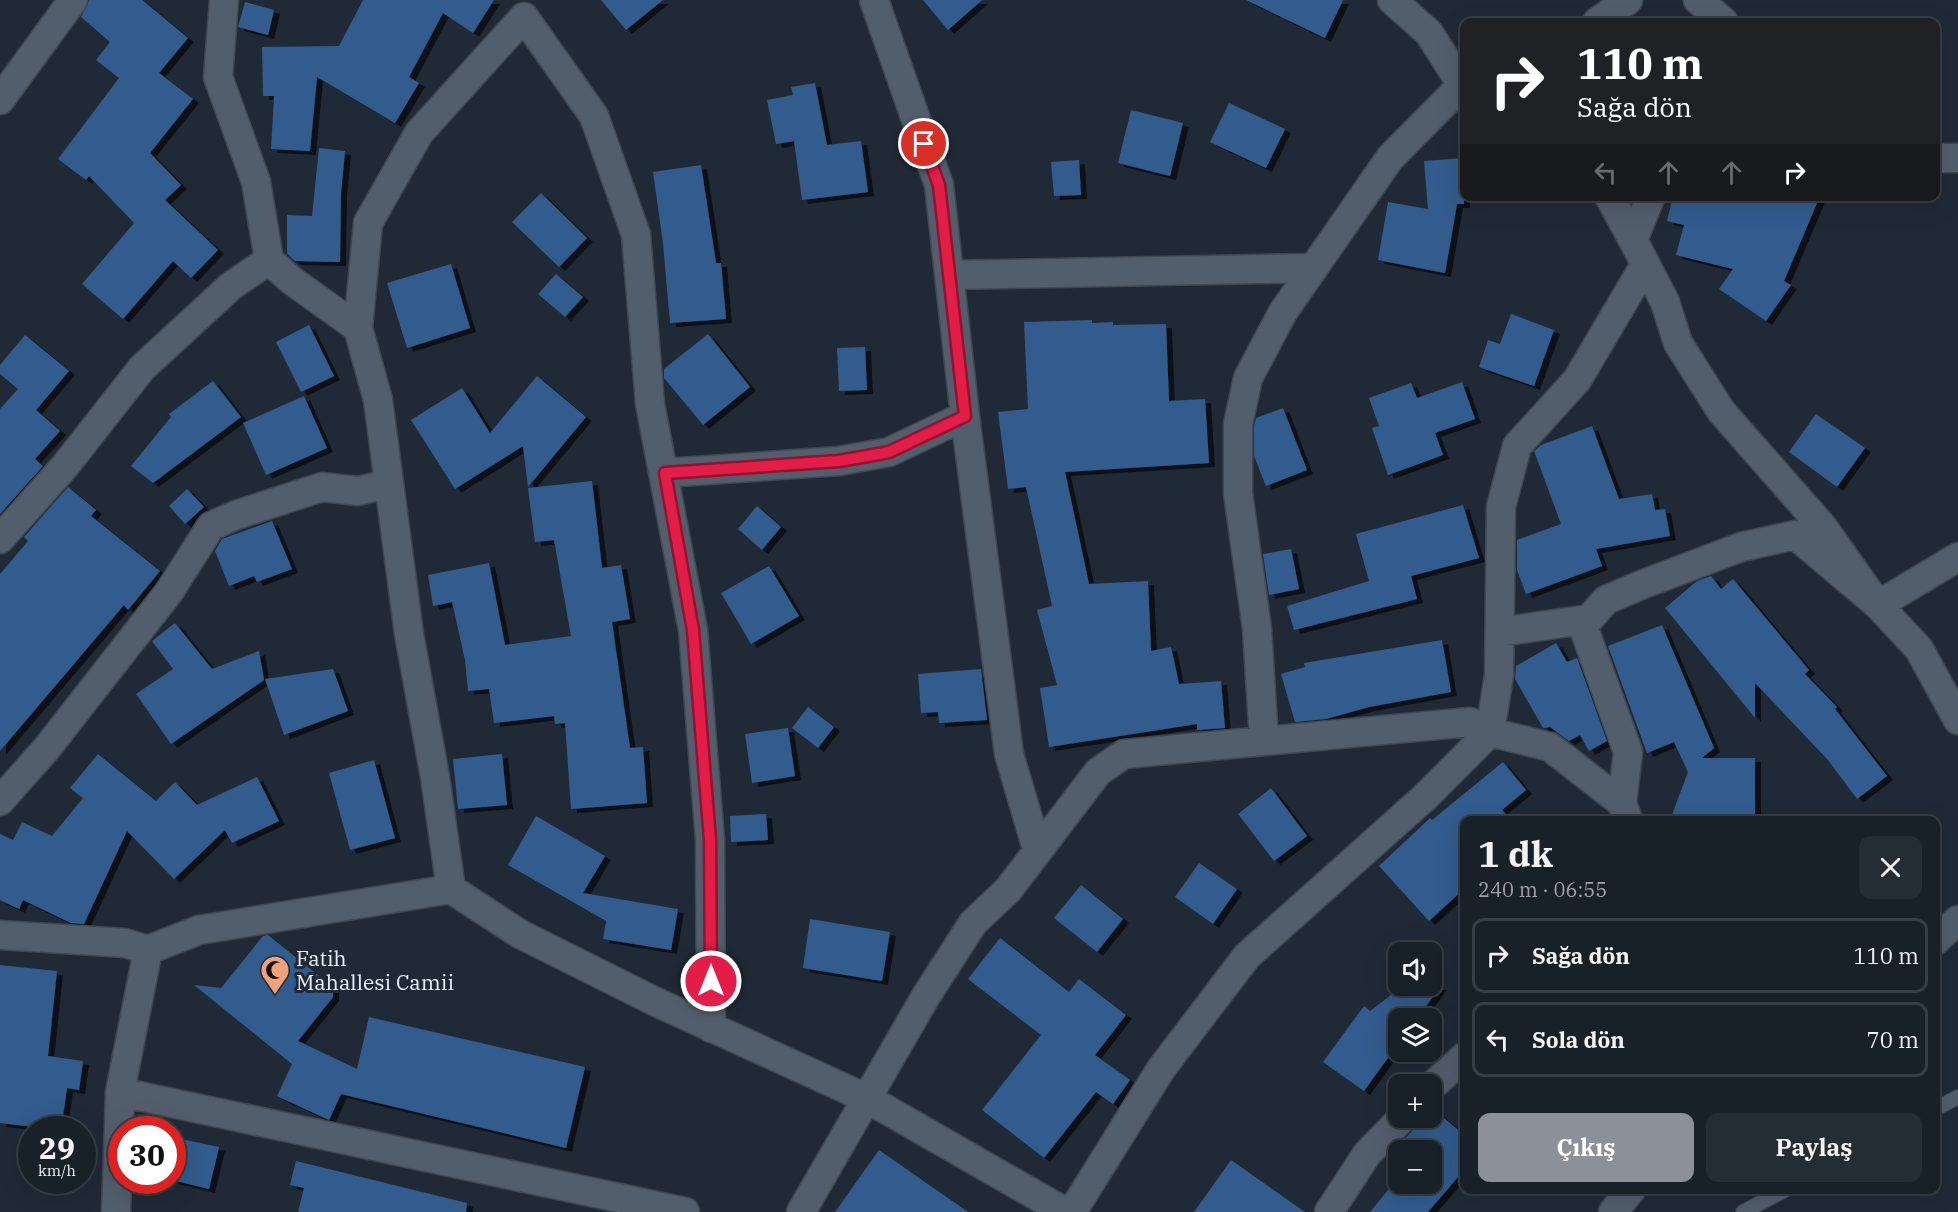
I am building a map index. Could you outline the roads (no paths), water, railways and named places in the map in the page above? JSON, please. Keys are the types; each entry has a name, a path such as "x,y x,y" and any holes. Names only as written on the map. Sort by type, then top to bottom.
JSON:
{"street":[{"path":"0,100 73,0"},
{"path":"224,0 218,77 256,182 268,260 291,280 358,328"},
{"path":"874,0 939,185 965,416 1009,754 1037,849"},
{"path":"1392,0 1429,33 1460,80"},
{"path":"1603,18 1628,0"},
{"path":"1698,0 1719,18"},
{"path":"451,889 387,484 378,400 358,328 368,223 419,133 527,9 594,116 636,235 650,404 665,473 693,630 710,840 711,1028"},
{"path":"1264,741 1257,629 1238,493 1238,424 1248,378 1283,312 1389,159 1460,87"},
{"path":"1940,158 1958,158"},
{"path":"1612,201 1665,302 1678,343 1721,411 1822,526 1878,605"},
{"path":"1072,1212 1161,1069 1246,957 1425,797 1490,732 1497,695 1501,507 1517,446 1577,380 1639,252 1650,201"},
{"path":"0,539 66,466 142,368 231,286 268,260"},
{"path":"949,275 1313,268"},
{"path":"665,473 829,462 879,454 889,452 965,416"},
{"path":"0,801 47,748 169,592 211,526 236,514 322,488 358,491 387,484"},
{"path":"1625,812 1628,752 1582,626 1606,600 1741,547 1795,535 1878,605 1919,649 1958,720"},
{"path":"1878,605 1958,556"},
{"path":"1500,632 1589,619"},
{"path":"801,1212 926,996 973,923 1008,890 1037,849 1098,772 1124,754 1470,723 1490,732 1550,747 1625,812"},
{"path":"0,935 125,943 148,950 199,930 451,889 520,933 711,1028 868,1099 1065,1212"},
{"path":"1940,936 1958,920"},
{"path":"116,1212 120,1092 148,950"},
{"path":"1442,1077 1460,1061"},
{"path":"120,1092 685,1212"},
{"path":"1329,1212 1367,1154 1392,1128"},
{"path":"1613,1212 1628,1194"}],"lane":[{"path":"1940,1106 1958,1096"},
{"path":"1743,1212 1777,1194"}],"place":[{"name":"Fatih Mahallesi Camii","path":"275,996"}]}
